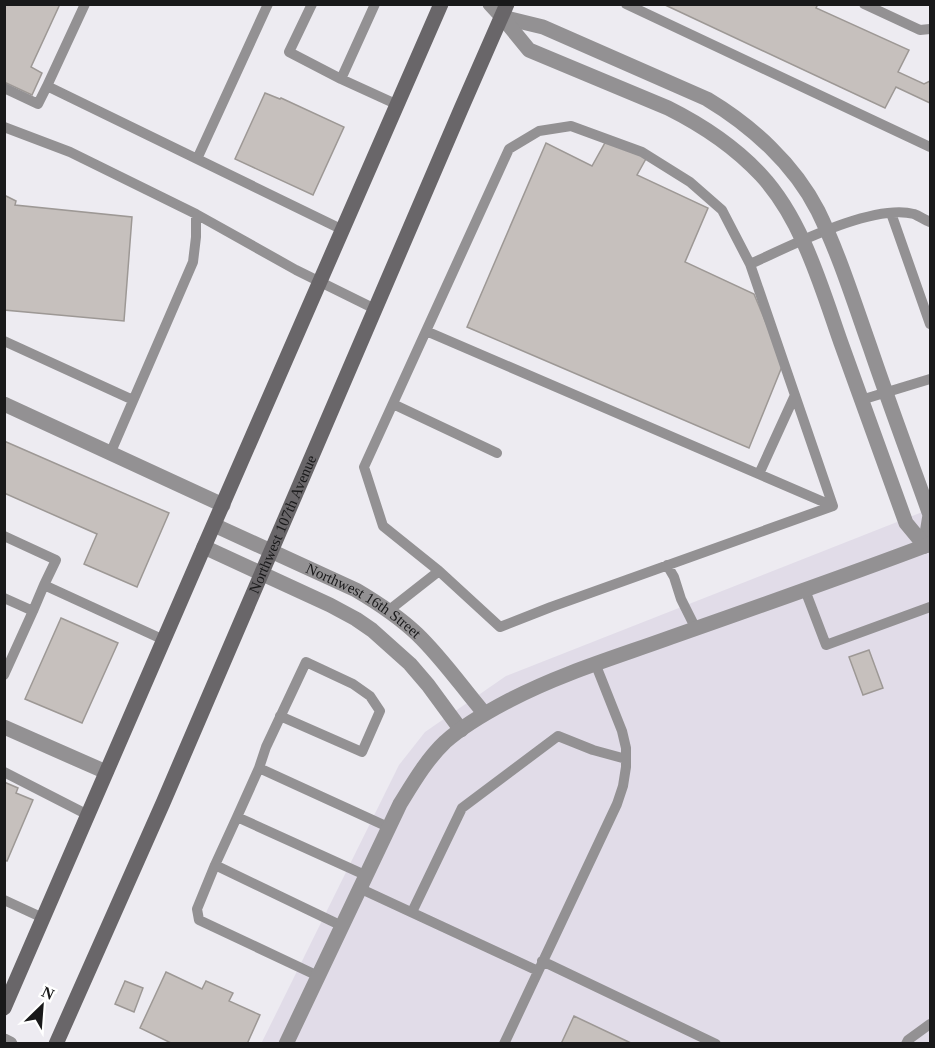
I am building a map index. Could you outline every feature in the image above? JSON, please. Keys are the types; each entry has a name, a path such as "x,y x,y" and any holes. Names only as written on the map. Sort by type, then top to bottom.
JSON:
{"main road":[{"path":"4,1008 441,4"},
{"name":"Northwest 107th Avenue","path":"56,1044 164,803 504,11"}],"street":[{"path":"490,4 707,99 745,124 770,147 793,174 817,210 849,288 930,515 928,545"},
{"path":"504,11 529,50 688,118 724,142 761,175 787,211 803,241 906,523 928,545"},
{"path":"4,404 223,506"},
{"name":"Northwest 16th Street","path":"214,525 356,590 388,610 427,644 484,713"},
{"path":"286,1044 400,804 422,770 446,742 461,730 484,713 539,686 595,663 928,545"},
{"name":"Northwest 16th Street","path":"204,547 357,619 410,664 461,730"},
{"path":"4,727 106,772"},
{"path":"4,1041 10,1044"}],"lane":[{"path":"4,88 38,104 85,4"},
{"path":"197,159 268,4"},
{"path":"312,4 290,52 398,105"},
{"path":"341,79 375,4"},
{"path":"626,4 930,147"},
{"path":"864,4 920,30 930,29"},
{"path":"47,86 343,230"},
{"path":"571,126 642,152 690,182 722,210 750,264 833,506 500,627 439,571 383,526 364,467 509,149 539,131 571,126"},
{"path":"4,128 70,152 196,214 296,270 375,309"},
{"path":"891,213 930,324"},
{"path":"110,454 193,262 196,214"},
{"path":"750,264 826,230 872,215 913,214 930,222"},
{"path":"426,331 833,506"},
{"path":"4,341 133,400"},
{"path":"861,399 930,379"},
{"path":"759,474 795,395"},
{"path":"393,404 497,453"},
{"path":"4,536 56,560 4,675"},
{"path":"667,565 696,629"},
{"path":"388,610 439,571"},
{"path":"44,585 164,640"},
{"path":"805,590 825,645 930,607"},
{"path":"4,598 33,611"},
{"path":"280,716 363,752 380,711 370,696 352,684 306,662 280,716 266,747 259,768 196,909 199,920 318,976"},
{"path":"504,1044 621,795 626,759 624,739 595,663"},
{"path":"412,912 462,808 558,736 593,750 626,759"},
{"path":"259,768 388,827"},
{"path":"4,771 88,814"},
{"path":"237,817 362,881 412,912 716,1044"},
{"path":"215,865 342,926"},
{"path":"4,900 43,918"},
{"path":"906,1044 930,1024"}],"shaded area":[{"path":"930,509 930,1043 261,1044 399,765 425,732 506,676"}],"building":[{"path":"4,4 60,4 31,67 42,73 32,95 4,82"},
{"path":"663,4 818,4 816,8 909,50 898,72 924,84 930,81 930,103 896,87 885,108"},
{"path":"265,93 344,127 313,195 235,159"},
{"path":"606,141 647,157 637,175 708,208 685,262 754,294 783,364 749,448 467,327 546,143 592,166"},
{"path":"4,195 16,201 15,205 132,217 124,321 4,310"},
{"path":"4,441 169,513 137,587 84,564 97,534 4,493"},
{"path":"61,618 118,643 82,723 25,699"},
{"path":"869,650 883,688 863,695 849,657"},
{"path":"4,782 18,788 16,793 33,800 7,861 4,860"},
{"path":"166,972 202,989 206,981 233,993 229,1001 260,1015 247,1044 173,1044 140,1028"},
{"path":"125,981 143,988 134,1012 115,1004"},
{"path":"574,1016 633,1044 561,1044"}]}
